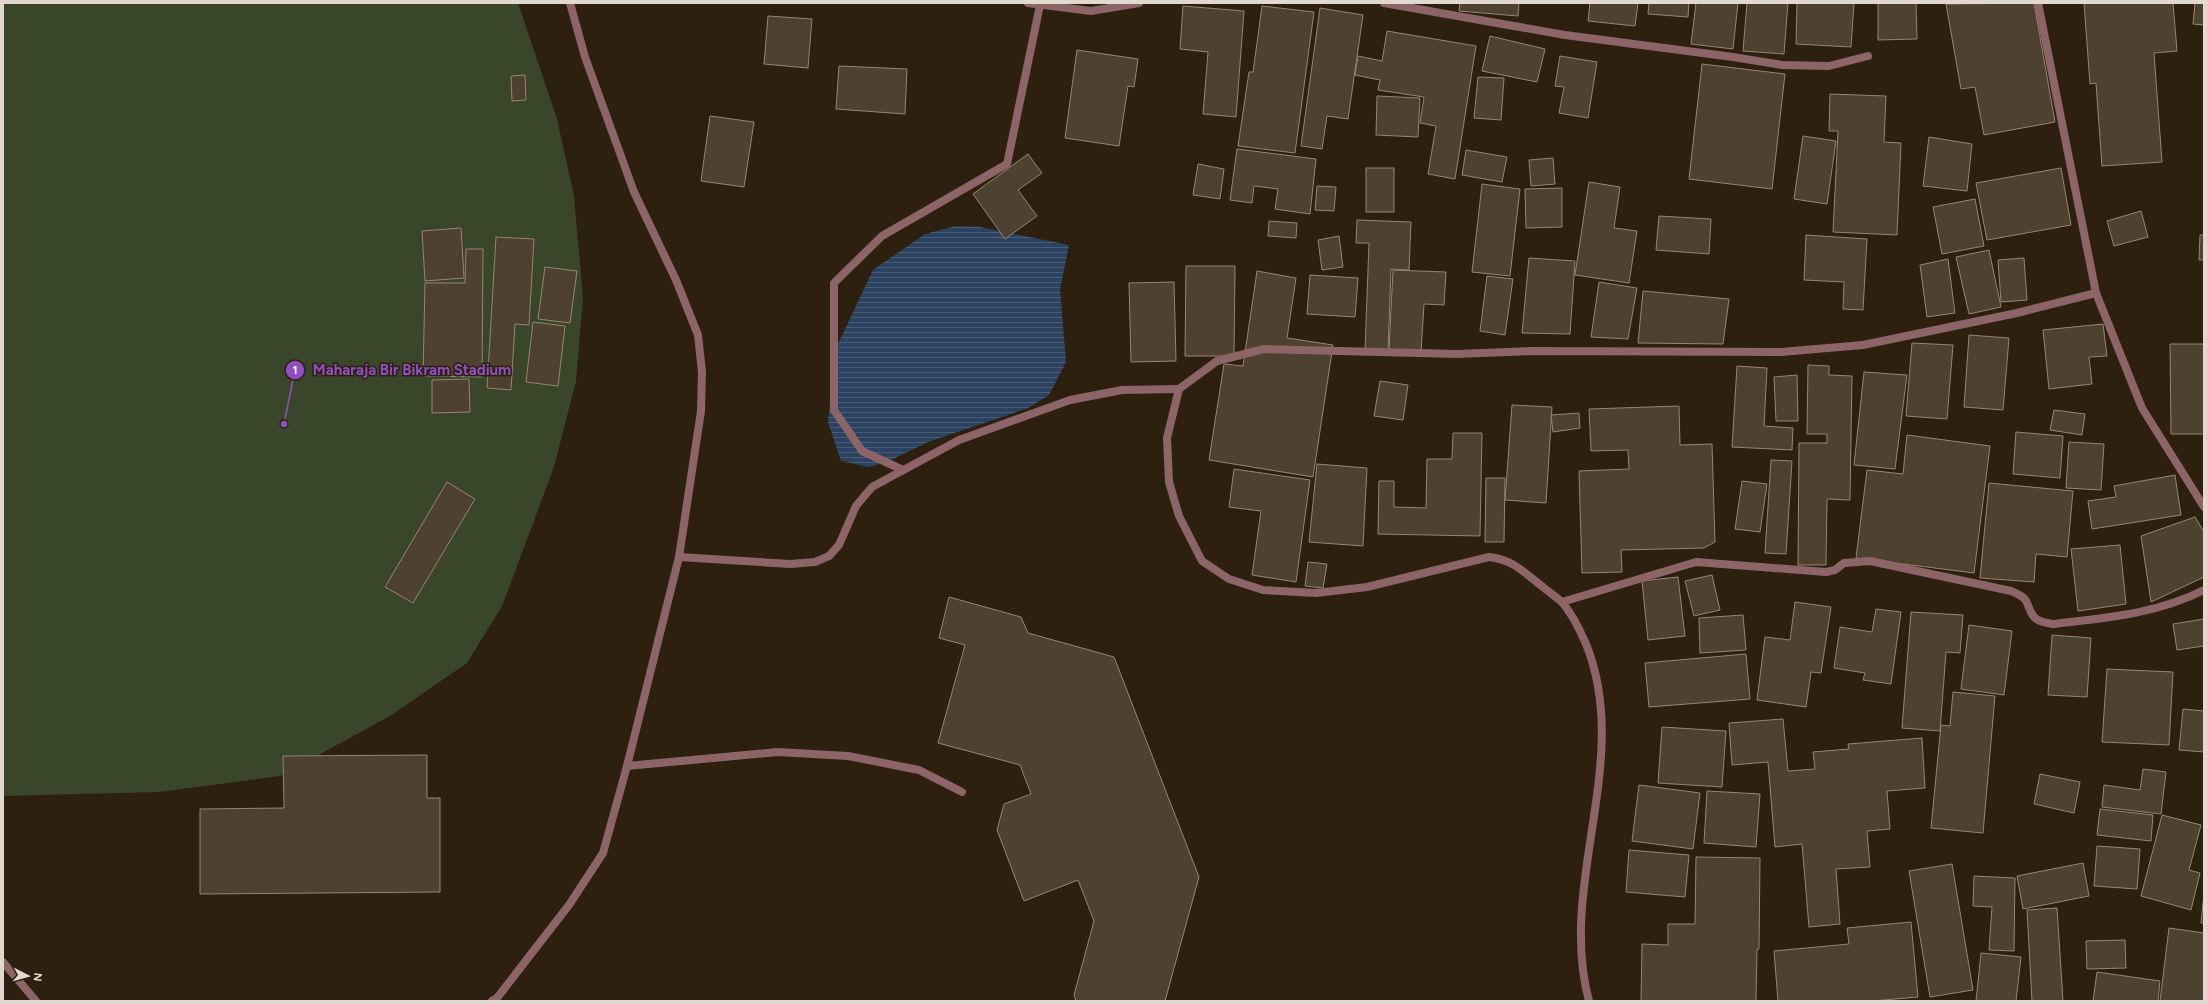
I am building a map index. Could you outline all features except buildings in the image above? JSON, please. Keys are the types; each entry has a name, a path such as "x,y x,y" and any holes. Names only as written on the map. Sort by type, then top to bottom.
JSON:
{"street":[{"path":"492,1001 497,998 569,905 603,852 627,766 679,557 701,411 702,372 698,335 676,280 634,192 585,57 570,3"},
{"path":"1028,3 1091,11 1139,3"},
{"path":"1384,3 1565,35 1733,57 1782,65 1829,66 1868,56"},
{"path":"2038,3 2096,293 2142,408 2204,507"},
{"path":"903,470 862,451 834,410 834,283 882,236 1007,164 1040,5"},
{"path":"679,557 790,564 815,562 829,556 839,545 856,506 864,494 872,486 959,440 1070,400 1122,390 1179,389 1217,361 1264,349 1450,354 1533,351 1789,351 1863,345 2016,313 2096,293"},
{"path":"1179,389 1167,438 1169,482 1179,516 1202,561 1229,579 1263,590 1316,593 1367,588 1489,557 1505,558 1562,602 1580,629 1594,664 1601,714 1600,762 1581,928 1583,981 1589,1001"},
{"path":"1562,602 1696,562 1826,572 1835,570 1844,563 1870,561 2011,591 2028,601 2034,617 2042,622 2053,624 2123,615 2161,607 2204,590"},
{"path":"627,766 778,752 848,756 919,770 962,792"},
{"path":"3,962 36,1001"}],"green space":[{"path":"3,3 518,3 557,119 574,196 583,298 576,381 554,467 502,606 467,663 390,716 280,776 159,792 3,796"}],"water":[{"path":"956,226 980,227 1069,245 1060,289 1066,362 1049,395 1028,408 928,442 887,462 869,467 841,461 828,422 836,348 873,270 925,234"}],"place":[{"name":"Maharaja Bir Bikram Stadium","path":"284,424"}]}
